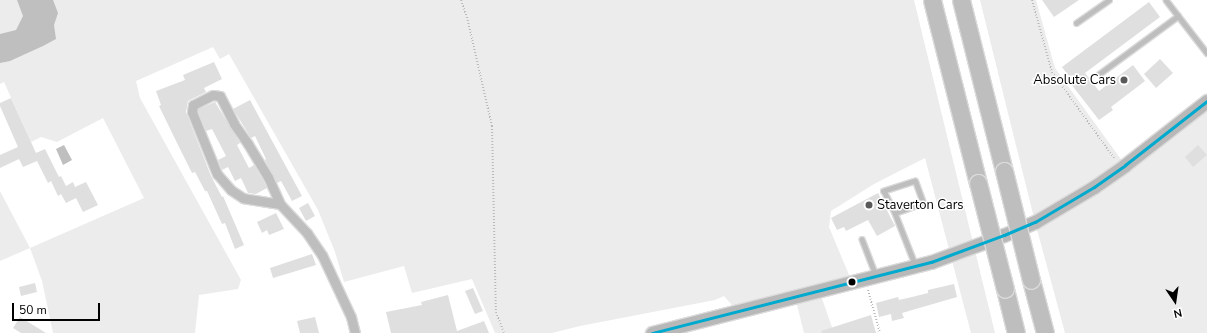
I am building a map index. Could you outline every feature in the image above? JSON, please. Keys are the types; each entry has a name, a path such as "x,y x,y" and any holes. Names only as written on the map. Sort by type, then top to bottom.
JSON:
{"highway":[{"path":"932,0 1016,333"},
{"path":"961,0 1045,333"}],"main road":[{"path":"652,333 915,266 967,250 1035,222 1094,187 1121,168 1207,101"}],"street":[{"path":"280,204 243,198 231,190 217,174 192,112 193,105 213,95 220,96 234,124 268,177 280,204 307,233 322,255 351,317 355,333"}],"lane":[{"path":"1076,23 1109,0"},
{"path":"1166,0 1207,53"},
{"path":"1099,74 1178,16"},
{"path":"895,213 923,203 915,181 884,191 895,213 915,266"},
{"path":"862,239 871,278"}],"path":[{"path":"461,0 467,17 492,126 496,312 504,333"},
{"path":"1032,0 1052,72 1121,168"},
{"path":"871,278 880,333"}],"shaded area":[{"path":"0,0 914,0 995,333 971,333 925,158 874,184 831,211 829,227 852,282 819,290 834,333 804,333 795,297 738,312 724,296 715,300 580,326 552,333 495,333 472,279 412,293 404,266 344,282 335,252 318,210 229,54 220,59 213,47 136,81 140,98 241,280 238,289 199,295 195,333 53,333 42,281 30,248 144,198 103,118 57,142 41,137 31,142 4,82 0,84"},
{"path":"17,0 53,0 58,13 54,25 56,39 10,61 0,63 0,34 16,30 23,16"},
{"path":"980,0 1036,0 1055,68 1125,165 1207,101 1207,333 1065,333 1035,222"},
{"path":"64,145 72,160 63,165 56,149"},
{"path":"0,191 30,248 0,261"}],"building":[{"path":"1042,0 1079,0 1054,17"},
{"path":"1149,2 1160,17 1085,73 1099,91 1133,65 1145,81 1111,107 1113,110 1099,120 1071,84 1073,82 1062,67"},
{"path":"1160,59 1173,73 1156,88 1144,74"},
{"path":"214,62 222,79 204,88 206,92 188,101 186,112 211,176 222,197 223,196 244,245 235,249 225,223 222,224 207,191 205,191 195,172 192,173 177,143 159,106 161,105 156,91 185,80 183,75"},
{"path":"11,98 36,153 45,149 59,177 61,176 66,186 73,182 75,187 86,182 98,205 83,212 76,198 66,203 61,194 58,196 51,181 48,183 37,161 23,167 19,159 0,168 0,155 18,147 0,106 0,103"},
{"path":"250,100 302,196 292,201 281,181 277,183 255,136 251,138 233,109"},
{"path":"215,102 240,143 237,145 249,168 254,165 267,188 256,194 248,193 241,178 235,181 228,167 222,170 218,160 226,156 212,129 206,131 198,111 198,109"},
{"path":"1198,145 1207,155 1193,167 1185,157"},
{"name":"Staverton Cars","path":"878,193 895,226 877,236 868,220 846,231 844,227 837,230 831,218"},
{"path":"308,203 315,216 306,221 299,208"},
{"path":"276,213 284,229 269,235 267,230 262,233 257,222"},
{"path":"312,254 316,265 273,278 270,268"},
{"path":"35,283 37,292 21,296 19,287"},
{"path":"954,284 957,297 902,313 904,318 892,321 891,314 879,317 876,303 898,297 899,300 912,297 928,293 928,290"},
{"path":"473,288 483,311 475,314 465,291"},
{"path":"448,295 457,331 484,321 489,333 391,333 386,312 422,305 421,302"},
{"path":"871,315 876,333 822,333 821,331"},
{"path":"20,317 46,333 21,333 13,328"},
{"path":"315,317 319,333 300,333 297,321"}],"transit line":[{"path":"652,333 931,262 1004,235 1035,222 1094,187 1125,165 1207,101"}],"place":[{"name":"Absolute Cars","path":"1124,80"},
{"name":"Staverton Cars","path":"869,205"}]}
